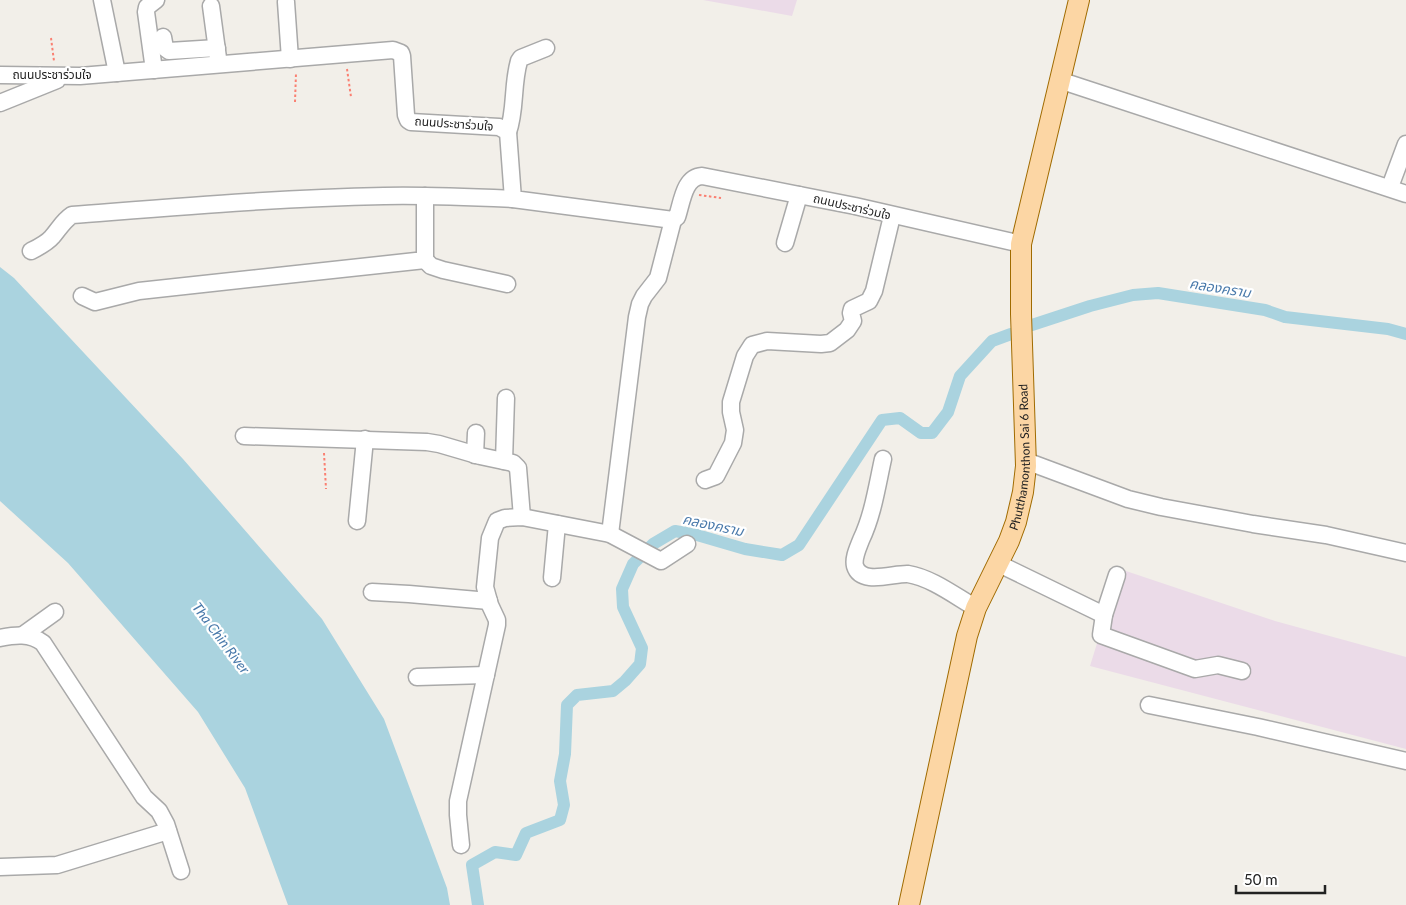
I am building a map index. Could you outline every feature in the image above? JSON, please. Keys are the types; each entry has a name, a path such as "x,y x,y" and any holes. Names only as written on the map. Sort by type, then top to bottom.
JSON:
{"main road":[{"name":"Phutthamonthon Sai 6 Road","path":"909,905 967,636 976,608 1009,541 1016,522 1023,492 1026,461 1021,314 1021,244 1078,0"}],"street":[{"path":"102,0 117,73"},
{"path":"154,70 146,12 147,7 156,0"},
{"path":"286,2 293,58"},
{"path":"211,6 219,65"},
{"path":"163,37 165,48 169,52 217,48"},
{"path":"508,132 513,116 514,91 519,61 521,58 546,48"},
{"name":"ถนนประชาร่วมใจ","path":"0,75 61,76 117,73 393,50 402,53 406,115 408,120 411,122 499,127 508,132 513,199"},
{"path":"0,103 61,76"},
{"path":"1059,80 1390,187 1406,194"},
{"path":"1390,187 1406,144"},
{"name":"ถนนประชาร่วมใจ","path":"610,534 637,317 644,296 658,278 673,220 676,217 688,183 692,178 702,176 1021,244"},
{"path":"425,196 425,260 431,266 443,270 507,284"},
{"path":"31,251 53,236 64,220 72,214 278,200 425,196 513,199 673,220"},
{"path":"785,243 800,196"},
{"path":"705,480 716,476 733,443 735,430 731,402 745,356 752,345 767,341 830,343 847,330 853,321 852,309 869,301 874,291 892,216"},
{"path":"82,296 95,302 139,291 425,260"},
{"path":"504,461 506,398"},
{"path":"475,455 476,433"},
{"path":"244,436 427,442 513,463 518,468 522,517"},
{"path":"357,522 365,439"},
{"path":"883,459 873,507 857,549 855,567 863,575 878,578 899,574 923,578 976,608"},
{"path":"1026,461 1128,499 1161,507 1326,535 1406,553"},
{"path":"461,845 458,801 497,625 486,587 488,547 497,521 505,518 522,517 610,534 646,553 664,560 687,544"},
{"path":"552,578 557,524"},
{"path":"998,564 1104,615"},
{"path":"1117,576 1104,615 1101,635 1195,669 1218,665 1242,670"},
{"path":"372,592 489,601"},
{"path":"23,635 55,612"},
{"path":"0,638 23,635 35,636 43,642 144,797 159,811 168,831 181,871"},
{"path":"417,677 486,675"},
{"path":"1149,705 1267,729 1406,761"},
{"path":"0,867 57,865 168,831"}],"path":[{"path":"51,38 61,76"},
{"path":"346,54 351,97"},
{"path":"293,58 294,102"},
{"path":"684,193 721,198"},
{"path":"323,438 326,489"}],"shaded area":[{"path":"703,0 797,0 792,16"},
{"path":"1120,569 1275,621 1406,657 1406,749 1090,666"}],"water":[{"name":"Tha Chin River","path":"0,267 14,278 183,459 322,619 384,719 447,888 450,905 288,905 245,788 198,712 68,563 0,501"}],"waterway":[{"name":"คลองคราม","path":"1032,325 1090,306 1133,295 1158,293 1265,310 1285,317 1388,329 1406,334"},
{"name":"คลองคราม","path":"478,905 472,865 495,852 516,855 526,833 560,820 564,805 560,781 565,754 567,705 577,695 613,691 640,664 642,648 623,607 622,589 633,564 653,544 675,531 697,535 745,549 782,555 799,545 882,420 900,418 921,433 932,433 948,412 960,376 992,341 1011,334"}]}
